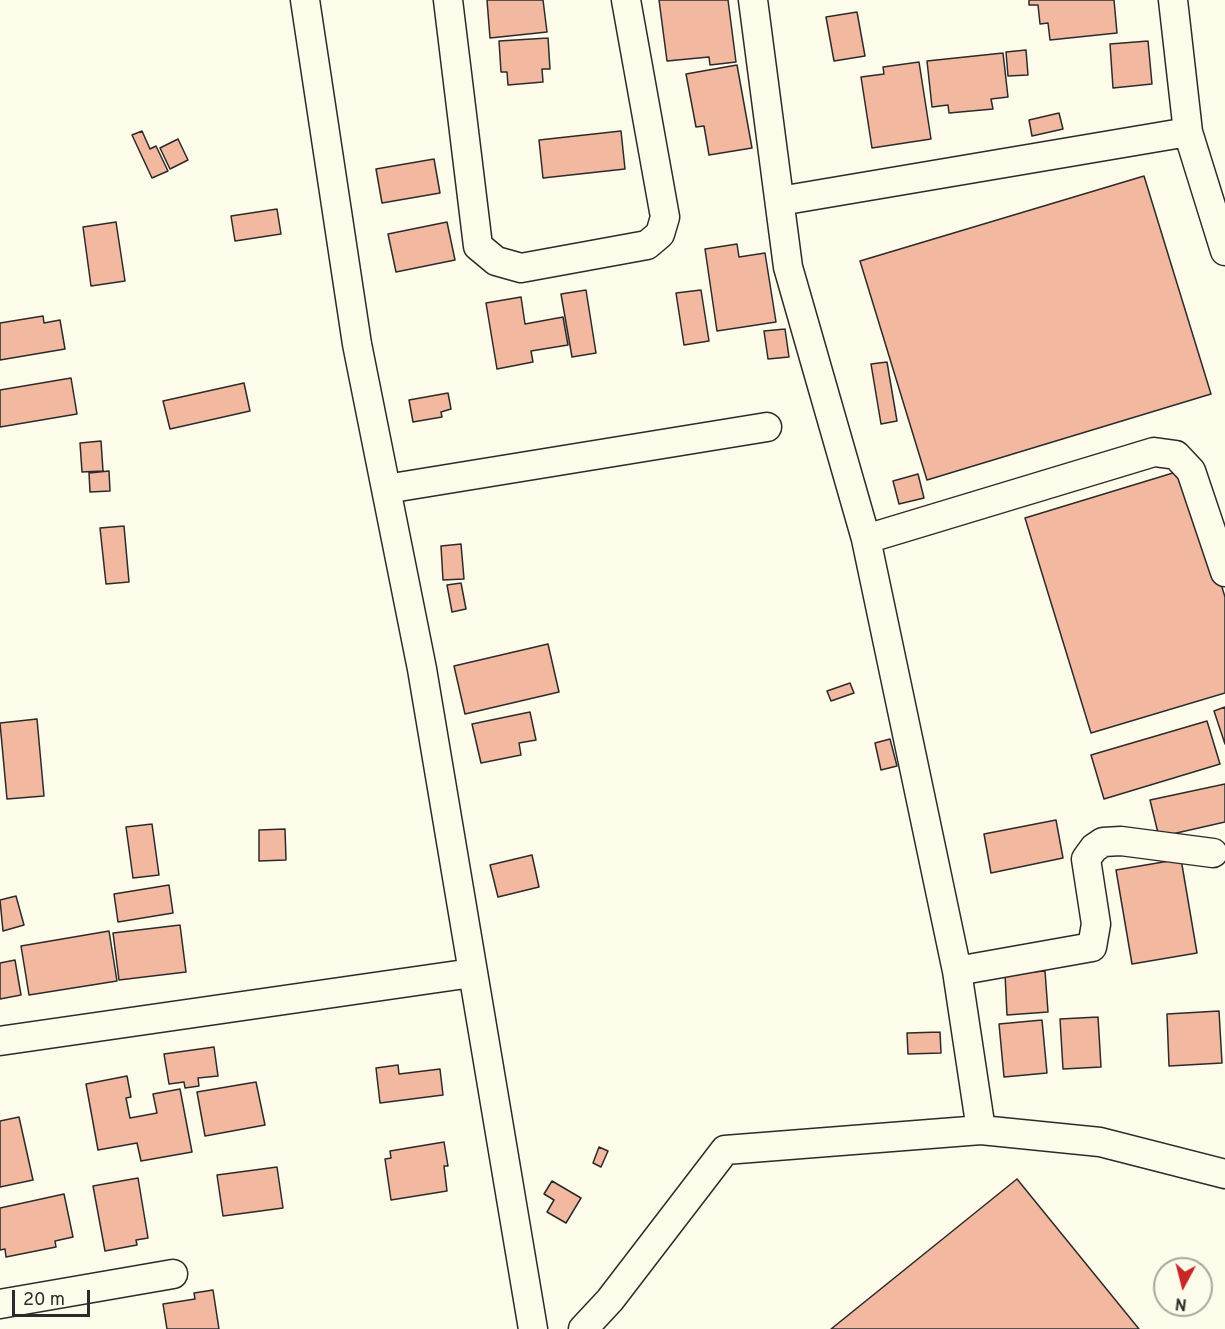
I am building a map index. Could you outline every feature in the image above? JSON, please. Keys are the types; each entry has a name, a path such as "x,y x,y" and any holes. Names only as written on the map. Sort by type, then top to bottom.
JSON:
{"street":[{"path":"305,0 357,344 422,669 533,1329"},
{"path":"448,0 478,246 496,261 521,268 647,245 660,234 665,217 626,0"},
{"path":"753,0 788,267 866,539 957,971 981,1130"},
{"path":"1173,0 1188,132 1225,250"},
{"path":"780,201 1188,132"},
{"path":"386,489 766,428"},
{"path":"866,539 1154,452 1176,455 1191,471 1225,572"},
{"path":"957,971 1092,947 1096,924 1086,859 1094,848 1103,842 1121,841 1213,853"},
{"path":"0,1041 472,973"},
{"path":"583,1329 610,1300 724,1150 981,1130 1100,1142 1225,1174"},
{"path":"0,1304 173,1274"}],"building":[{"path":"487,0 543,0 547,32 490,38"},
{"path":"659,0 728,0 736,62 710,65 709,57 667,61"},
{"path":"1029,0 1114,0 1117,33 1050,40 1048,23 1040,24 1038,5 1029,5"},
{"path":"857,12 865,56 834,61 826,17"},
{"path":"548,38 550,69 542,69 543,82 508,85 507,72 501,72 499,41"},
{"path":"1148,41 1152,84 1113,88 1110,44"},
{"path":"1026,50 1028,75 1008,76 1006,52"},
{"path":"1003,53 1008,97 991,99 993,109 949,113 948,105 932,107 927,61"},
{"path":"919,62 931,139 872,148 861,77 884,74 883,67"},
{"path":"737,65 752,148 709,155 704,126 696,127 686,74"},
{"path":"1059,113 1063,129 1032,136 1029,120"},
{"path":"142,131 150,149 156,146 168,171 152,178 132,135"},
{"path":"621,131 625,169 543,178 539,140"},
{"path":"178,139 188,160 170,169 160,148"},
{"path":"434,159 440,193 382,203 376,169"},
{"path":"1144,176 1211,394 927,480 860,261"},
{"path":"277,209 281,234 235,241 231,216"},
{"path":"116,222 125,281 91,286 83,227"},
{"path":"447,222 455,260 396,272 388,234"},
{"path":"737,244 739,257 765,253 776,322 717,331 705,249"},
{"path":"586,290 596,353 572,357 561,294"},
{"path":"701,290 709,341 684,345 676,293"},
{"path":"521,297 525,324 563,317 568,345 531,351 533,362 497,369 486,303"},
{"path":"43,316 44,323 60,320 65,349 0,360 0,323"},
{"path":"785,329 789,357 768,359 764,331"},
{"path":"887,362 897,421 881,424 871,364"},
{"path":"71,378 77,414 0,427 0,390"},
{"path":"244,383 250,411 170,429 163,401"},
{"path":"448,393 451,409 441,412 442,417 413,422 409,400"},
{"path":"101,441 103,471 82,472 80,443"},
{"path":"1186,469 1225,597 1225,693 1091,733 1025,518"},
{"path":"109,471 110,491 90,492 89,473"},
{"path":"918,474 924,498 899,504 893,481"},
{"path":"124,526 129,582 106,584 100,528"},
{"path":"461,544 464,579 443,580 441,546"},
{"path":"461,583 466,609 452,612 447,585"},
{"path":"548,644 559,692 465,714 454,666"},
{"path":"850,683 854,693 831,701 827,691"},
{"path":"1225,707 1225,744 1214,711"},
{"path":"530,712 536,740 519,743 521,755 481,763 472,724"},
{"path":"37,719 44,796 7,799 0,723"},
{"path":"1207,721 1220,764 1104,799 1091,755"},
{"path":"890,739 897,766 881,770 875,743"},
{"path":"1225,784 1225,822 1159,837 1150,800"},
{"path":"1056,820 1063,858 991,873 984,834"},
{"path":"152,824 159,875 133,878 126,827"},
{"path":"285,829 286,860 259,861 259,830"},
{"path":"532,855 539,887 498,897 490,865"},
{"path":"1181,859 1197,953 1132,964 1116,870"},
{"path":"169,885 173,913 118,922 114,894"},
{"path":"16,896 24,925 3,931 0,900"},
{"path":"180,925 186,972 119,980 113,933"},
{"path":"109,931 117,981 29,995 21,946"},
{"path":"15,960 21,995 0,999 0,963"},
{"path":"1045,971 1048,1012 1007,1015 1005,974"},
{"path":"1219,1011 1222,1063 1169,1066 1167,1014"},
{"path":"1098,1017 1101,1067 1063,1069 1060,1019"},
{"path":"1042,1020 1047,1073 1004,1077 999,1024"},
{"path":"940,1032 941,1053 908,1054 907,1033"},
{"path":"214,1047 218,1076 198,1078 199,1086 185,1088 184,1082 169,1084 164,1054"},
{"path":"398,1065 399,1074 440,1069 443,1095 380,1103 376,1068"},
{"path":"127,1076 131,1097 126,1098 130,1118 157,1113 153,1094 180,1089 192,1152 141,1161 137,1143 98,1150 86,1084"},
{"path":"256,1082 265,1125 205,1136 197,1092"},
{"path":"19,1117 33,1180 0,1187 0,1121"},
{"path":"444,1142 448,1166 444,1166 447,1191 391,1200 385,1159 391,1158 390,1151"},
{"path":"599,1147 608,1151 601,1167 593,1163"},
{"path":"277,1167 283,1208 223,1216 217,1175"},
{"path":"138,1178 148,1238 136,1240 137,1245 105,1251 93,1186"},
{"path":"1017,1179 1139,1329 831,1329"},
{"path":"552,1181 581,1198 566,1223 547,1212 554,1200 544,1194"},
{"path":"64,1194 73,1237 55,1241 56,1247 6,1257 5,1249 0,1250 0,1208"},
{"path":"213,1290 219,1329 167,1329 163,1304 195,1299 194,1293"}]}
